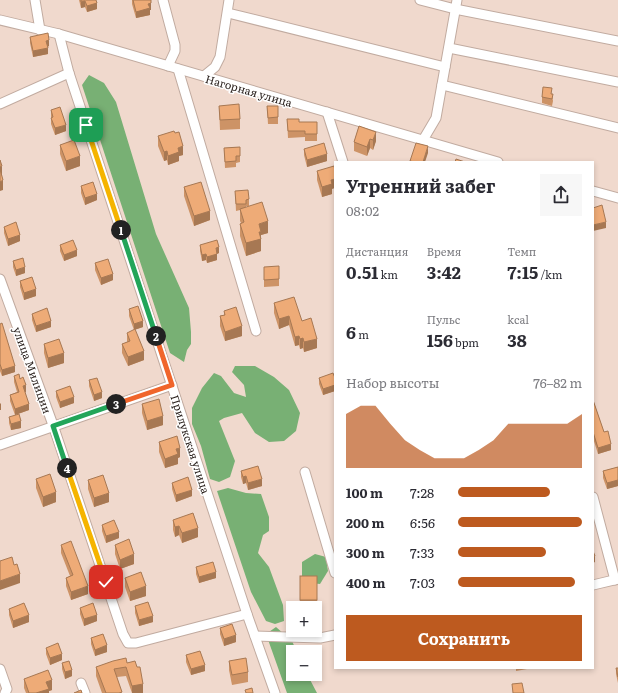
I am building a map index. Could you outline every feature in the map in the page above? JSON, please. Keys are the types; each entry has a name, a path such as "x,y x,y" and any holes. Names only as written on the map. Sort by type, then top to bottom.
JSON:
{"street":[{"path":"35,0 40,30"},
{"path":"163,0 175,45 175,51 168,66"},
{"path":"204,76 215,67 220,57 229,0"},
{"path":"420,0 456,5 618,40"},
{"path":"423,140 436,118 456,5"},
{"path":"228,12 446,67"},
{"name":"Нагорная улица","path":"0,20 59,34 487,160"},
{"name":"Прилукская улица","path":"59,34 69,73 247,614 275,693"},
{"path":"449,48 618,82"},
{"path":"178,69 256,332"},
{"path":"0,104 69,73"},
{"path":"442,85 618,128"},
{"path":"327,112 343,161"},
{"path":"594,190 618,198"},
{"name":"улица Милиции","path":"0,278 53,426 123,634 128,642 136,642 247,614"},
{"path":"0,445 172,385"},
{"path":"305,472 334,570"},
{"path":"594,501 616,580 594,584"},
{"path":"255,636 320,638 334,635"},
{"path":"0,669 7,689 5,693"},
{"path":"81,683 85,693"}],"green space":[{"path":"89,75 104,83 116,102 156,234 189,308 191,344 187,350 184,362 170,353 82,85"},
{"path":"235,366 255,366 274,377 289,390 300,413 296,431 284,441 269,442 255,433 242,413 219,421 235,461 230,477 219,482 210,479 201,446 192,424 192,408 202,388 214,373 221,376 234,393 246,397 244,385 232,372"},
{"path":"228,488 246,493 261,494 269,517 269,531 263,535 258,553 269,567 283,605 284,621 275,624 266,621 251,592 217,491"},
{"path":"315,554 326,557 328,571 320,584 311,583 302,577 302,562"},
{"path":"276,627 292,641 294,645 286,645 286,681 311,681 317,693 287,693 266,634"}],"building":[{"path":"81,0 96,0 97,3 87,6 85,1 81,2"},
{"path":"133,0 151,0 151,3 148,4 150,8 136,12"},
{"path":"48,33 49,40 46,41 48,48 33,51 30,37"},
{"path":"543,87 552,88 552,99 542,97"},
{"path":"239,104 240,119 220,120 219,106"},
{"path":"267,106 278,106 278,117 268,118"},
{"path":"60,107 66,125 55,128 51,118 53,117 51,110"},
{"path":"287,119 299,119 299,122 317,122 317,134 305,134 305,131 288,131"},
{"path":"359,126 376,132 373,140 370,139 367,147 354,142"},
{"path":"174,131 175,133 179,132 183,146 178,148 179,152 168,156 167,151 164,152 158,136"},
{"path":"74,140 80,156 66,161 60,145"},
{"path":"324,143 327,154 307,160 304,149"},
{"path":"416,143 428,146 423,161 410,161"},
{"path":"240,147 240,156 236,156 236,161 225,162 224,148"},
{"path":"334,166 334,179 331,180 332,184 322,187 317,171"},
{"path":"0,169 3,180 0,182"},
{"path":"93,182 97,194 85,198 81,186"},
{"path":"201,182 210,211 194,216 184,187"},
{"path":"248,190 249,199 246,200 246,204 236,204 235,191"},
{"path":"262,202 268,221 259,224 261,239 246,243 240,224 244,222 240,209"},
{"path":"602,205 606,222 594,225 594,208"},
{"path":"16,222 20,235 8,239 4,227"},
{"path":"73,240 77,250 64,255 60,245"},
{"path":"217,240 219,247 216,248 217,254 207,257 206,254 202,255 200,245"},
{"path":"23,258 25,267 16,270 13,261"},
{"path":"108,259 113,274 101,278 95,263"},
{"path":"279,266 279,279 264,280 264,267"},
{"path":"32,277 36,289 24,293 20,281"},
{"path":"294,297 302,321 311,318 317,339 304,342 303,338 300,339 299,336 295,337 289,316 279,319 274,303"},
{"path":"138,306 143,321 134,324 129,309"},
{"path":"236,307 242,326 225,332 220,316 225,315 224,311"},
{"path":"47,308 51,321 36,326 32,314"},
{"path":"2,323 15,366 2,370 0,364 0,324"},
{"path":"135,329 144,351 128,357 122,344 130,341 127,333"},
{"path":"59,339 64,353 48,358 44,344"},
{"path":"333,373 334,385 323,389 319,378"},
{"path":"19,374 20,379 23,377 26,385 23,386 29,404 15,409 10,395 19,392 14,376"},
{"path":"97,378 102,392 94,395 89,380"},
{"path":"70,386 74,397 60,402 56,391"},
{"path":"159,399 163,416 147,421 142,404"},
{"path":"594,403 604,432 608,431 611,444 598,448 594,435"},
{"path":"19,414 21,421 11,424 9,417"},
{"path":"177,436 180,448 176,449 178,454 165,459 159,442"},
{"path":"258,466 262,479 248,483 246,476 243,477 241,471"},
{"path":"618,467 618,480 607,483 603,471"},
{"path":"50,474 56,492 43,497 36,479"},
{"path":"103,475 109,493 94,498 88,480"},
{"path":"188,477 192,490 176,495 172,483"},
{"path":"193,513 198,528 182,533 179,526 175,527 173,520"},
{"path":"114,520 119,532 106,536 102,525"},
{"path":"129,539 134,554 120,560 115,545"},
{"path":"71,541 88,586 71,592 66,578 73,575 61,545"},
{"path":"12,557 14,565 17,564 20,574 0,581 0,561"},
{"path":"213,562 216,572 199,577 196,567"},
{"path":"141,572 146,586 130,592 125,578"},
{"path":"300,576 317,576 317,600 300,600"},
{"path":"148,602 153,616 139,620 135,606"},
{"path":"24,603 29,615 13,621 9,609"},
{"path":"93,603 97,615 84,619 80,608"},
{"path":"232,624 236,635 224,639 220,628"},
{"path":"103,634 107,645 95,650 91,638"},
{"path":"58,643 62,654 50,658 46,648"},
{"path":"200,651 205,665 191,669 186,655"},
{"path":"126,658 127,663 135,661 137,667 140,667 143,684 132,686 126,667 114,669 122,692 106,693 96,667"},
{"path":"246,658 248,672 232,675 229,661"},
{"path":"69,661 72,670 65,672 62,663"},
{"path":"48,670 52,680 46,682 49,689 36,693 29,693 24,679"},
{"path":"522,683 524,693 513,693 512,684"},
{"path":"252,688 253,693 246,693 245,690"},
{"path":"81,690 82,693 74,693"}],"route":[{"path":"86,125 172,385 53,426 106,582"}]}
